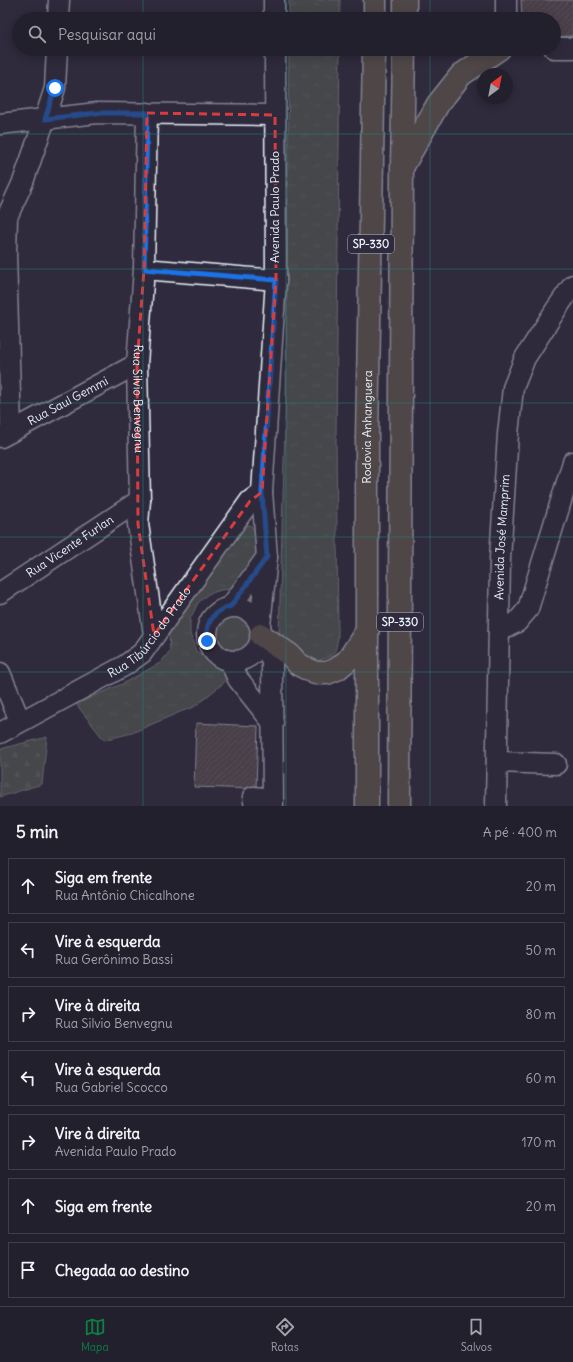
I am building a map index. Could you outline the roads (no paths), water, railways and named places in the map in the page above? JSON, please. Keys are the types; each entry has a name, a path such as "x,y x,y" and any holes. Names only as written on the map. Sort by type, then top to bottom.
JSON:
{"highway":[{"path":"375,0 375,12"},
{"path":"405,0 405,12"},
{"name":"Rodovia Anhanguera","path":"367,806 367,438 374,56"},
{"name":"SP-330","path":"399,806 404,56"},
{"path":"402,166 438,104 461,75 490,56"},
{"path":"261,634 290,655 298,664 315,673 327,673 337,670 348,660 368,629"}],"street":[{"path":"58,12 59,0"},
{"path":"274,0 274,12"},
{"path":"506,0 506,12"},
{"path":"561,48 573,48"},
{"path":"6,434 7,217 23,182 55,88 57,56"},
{"name":"Avenida Paulo Prado","path":"261,634 267,557 262,492 276,280 274,56"},
{"path":"0,124 97,113 275,115"},
{"name":"Rua Silvio Benvegnu","path":"147,113 144,269 137,364 140,500 138,524 154,636"},
{"path":"144,269 276,280"},
{"name":"Avenida José Mamprim","path":"496,806 500,559 508,434 513,388 525,358 573,285"},
{"name":"Rua Saul Gemmi","path":"6,434 137,364"},
{"path":"499,631 517,622 528,609 573,462"},
{"name":"Rua Tibúrcio do Prado","path":"0,733 124,666 142,653 250,502 262,492"},
{"name":"Rua Vicente Furlan","path":"0,593 140,500"},
{"path":"231,606 267,557"},
{"path":"254,801 273,802 272,660 256,618 249,611 240,607 231,606 223,608 216,613 211,618 207,626 206,634 210,649 215,655 230,661 240,661 249,657 256,650 261,634"},
{"path":"230,661 238,679 273,723"},
{"path":"0,673 20,721"},
{"path":"497,762 556,764"}]}
